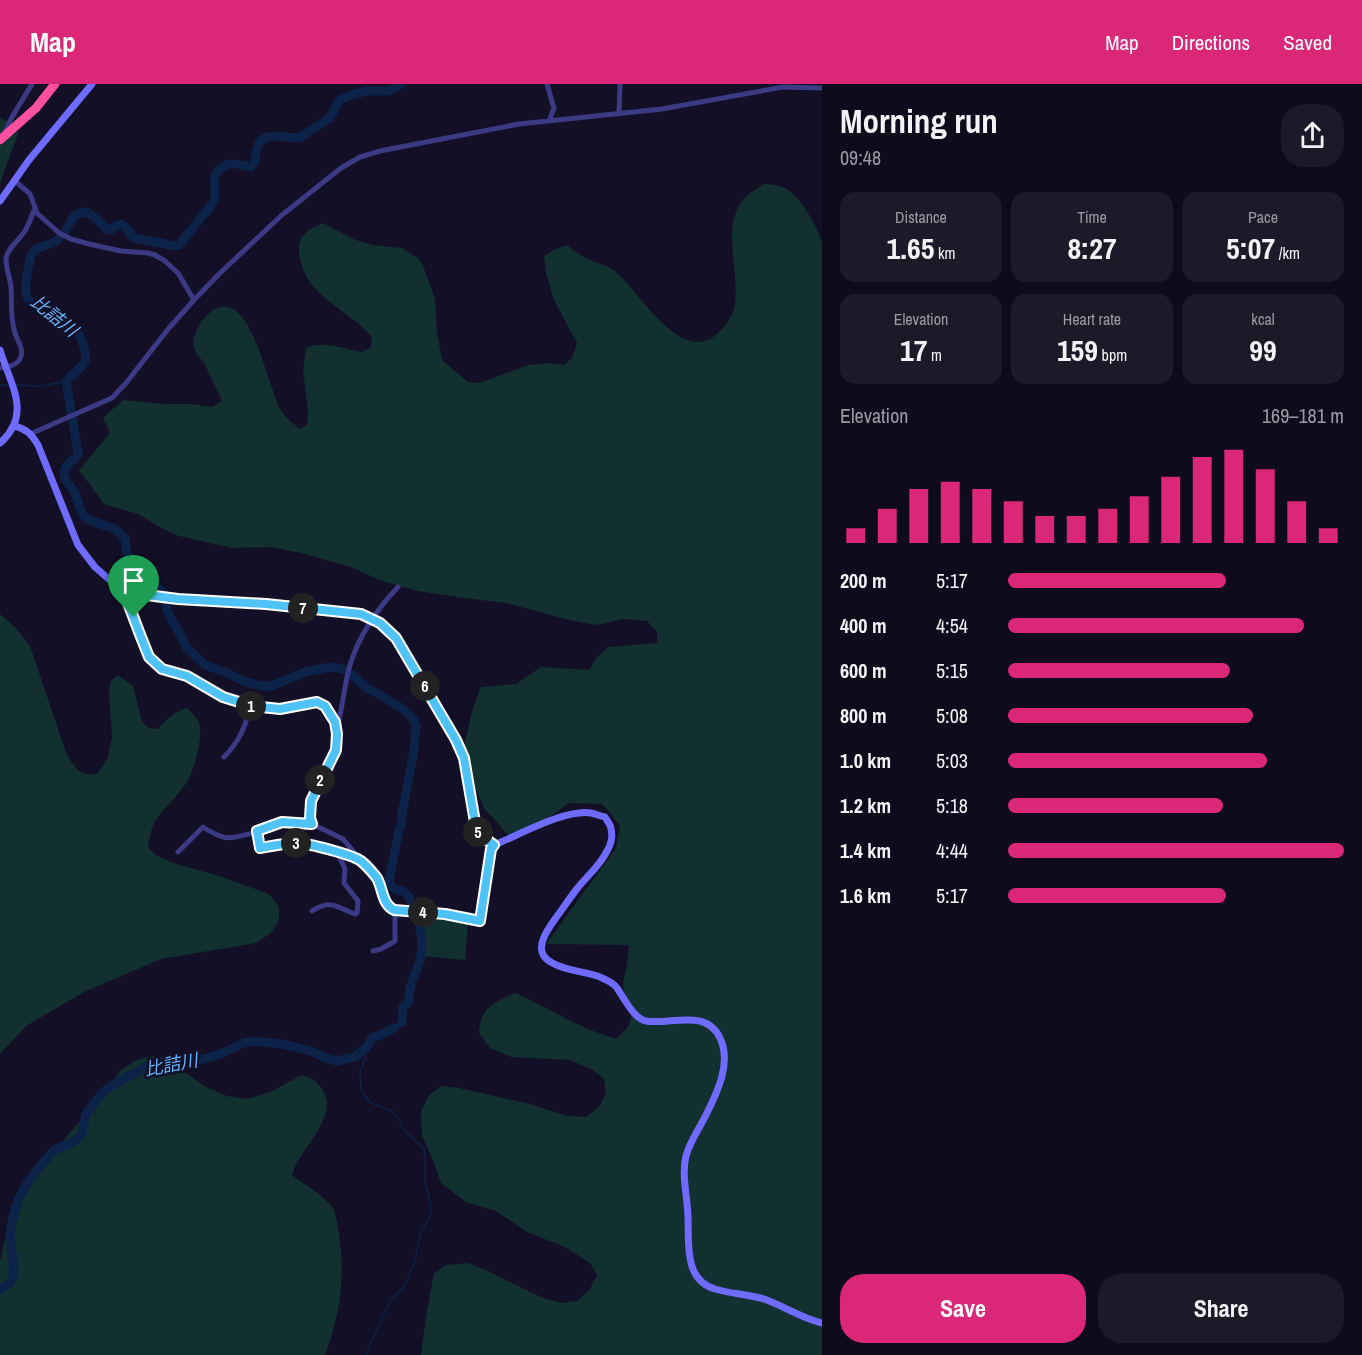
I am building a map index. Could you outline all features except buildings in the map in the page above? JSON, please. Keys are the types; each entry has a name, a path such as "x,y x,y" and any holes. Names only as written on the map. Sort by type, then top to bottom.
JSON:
{"highway":[{"path":"1,139 36,108 55,84"}],"street":[{"path":"1,139 32,84"},
{"path":"0,201 14,180 92,84"},
{"path":"547,84 554,108 549,121"},
{"path":"619,114 620,84"},
{"path":"30,434 112,398 164,334 220,273 282,215 325,179 360,158 380,150 519,124 662,109 783,87 822,88"},
{"path":"14,180 30,194 37,213 59,233 70,239 121,251 155,255 178,273 194,300"},
{"path":"3,368 16,363 22,356 13,321 11,285 6,258 26,229 35,208"},
{"path":"0,350 3,368 15,393 18,410 14,426 0,443"},
{"path":"14,426 30,434 38,445 78,545 95,567 112,582 131,593 361,614 380,623 396,638 456,740 464,758 476,828 480,835 494,845"},
{"path":"312,824 311,801 336,750 350,665 358,643 372,620 398,587"},
{"path":"131,593 128,603 149,657 162,669 187,676 223,697 251,705 280,709 317,702 325,706 335,722 337,734"},
{"path":"224,757 236,744 251,705"},
{"path":"178,852 203,827 219,837 227,838 282,822 312,824 343,839 378,879 389,907 394,910 445,914 480,921 491,849 494,845 542,824 570,815 592,813 605,817 611,829 611,841 607,852 546,931 541,948 542,954 545,958 568,970 600,976 616,986 640,1019 698,1021 709,1025 718,1033 725,1053 719,1086 695,1133 685,1160 689,1250 694,1274 715,1289 773,1302 810,1320 822,1323"},
{"path":"257,831 260,848 285,843 300,843 360,860"},
{"path":"312,911 323,904 357,913 358,901 344,883 345,869 337,852"},
{"path":"372,951 395,941 394,910"}],"green space":[{"path":"0,117 12,125 18,134 0,185"},
{"path":"764,184 782,187 796,197 809,215 822,241 822,1355 421,1355 434,1273 446,1265 468,1263 543,1298 561,1303 577,1301 590,1289 597,1275 590,1263 565,1247 527,1232 496,1211 466,1202 441,1183 422,1136 421,1111 429,1095 442,1086 459,1088 530,1104 567,1116 586,1117 599,1107 606,1093 604,1079 593,1070 570,1060 511,1057 490,1048 479,1033 482,1017 495,1003 515,993 595,1032 616,1039 628,1027 633,1012 625,997 623,982 629,945 546,944 616,848 620,825 602,804 569,803 535,828 516,836 507,834 484,808 473,782 470,759 464,745 473,708 481,687 516,684 541,667 589,670 597,657 608,647 657,643 657,632 647,621 623,619 597,625 569,620 506,603 418,591 382,581 348,566 301,553 270,547 232,548 179,536 138,514 104,504 79,470 110,433 103,418 123,400 212,407 222,401 193,344 202,322 212,310 218,307 231,308 248,325 283,413 300,429 307,425 308,411 303,370 306,348 326,345 362,352 371,347 372,337 317,291 302,267 299,246 302,236 323,223 353,239 372,245 402,248 419,259 435,299 437,333 442,360 468,382 480,383 528,365 550,363 564,365 572,358 577,343 553,298 544,256 567,245 584,257 615,271 648,308 675,333 689,340 703,341 717,334 731,315 736,295 732,241 735,216 745,198"},
{"path":"0,614 16,628 30,646 67,755 76,768 82,772 97,774 107,760 112,737 109,691 111,681 118,675 133,686 142,722 149,728 158,729 171,716 187,708 194,715 198,721 200,737 194,764 185,785 155,821 148,848 156,855 173,863 269,894 279,907 279,920 271,933 256,943 161,959 84,992 26,1026 0,1054"},
{"path":"419,915 468,923 465,960 423,956 423,927"},
{"path":"152,1056 165,1058 204,1086 227,1096 247,1099 270,1092 302,1075 314,1080 322,1089 326,1100 326,1111 292,1175 328,1202 337,1220 342,1261 341,1293 335,1324 325,1355 0,1355 0,1261 12,1208 20,1190 89,1111 120,1071 136,1060"}],"waterway":[{"name":"比詰川","path":"164,594 132,562 127,553 125,538 115,529 89,520 83,515 75,492 65,479 64,471 78,453 66,381 84,363 85,352 80,337 74,329 39,309 27,296 26,282 31,255 36,249 60,238 77,214 87,212 107,230 121,224 134,238 179,245 213,203 215,199 214,182 219,170 234,164 251,167 255,161 259,143 264,139 275,136 301,137 330,118 341,99 367,91 389,91 401,84"},
{"path":"16,385 42,386 66,381"},
{"path":"0,385 8,385"},
{"name":"比詰川","path":"166,600 167,610 186,647 205,665 243,681 271,686 305,672 324,668 335,667 347,671"},
{"name":"比詰川","path":"352,675 368,689 403,709 412,717 416,726 402,822 389,881 394,888 408,896 413,907"},
{"name":"比詰川","path":"401,1023 403,1007 409,1002 411,985 422,949 417,916"},
{"name":"比詰川","path":"0,1289 9,1284 14,1275 10,1233 13,1216 25,1187 54,1150 75,1141 82,1134 86,1114 101,1094 112,1085 146,1067 204,1059 253,1041 283,1044 311,1051 336,1061 355,1057 366,1048 372,1038 394,1028"},
{"path":"366,1048 360,1072 361,1089 369,1102 391,1111 398,1117 403,1129 424,1149 425,1182 431,1211 420,1234 414,1265 405,1285 390,1301 366,1355"}],"route":[{"path":"131,593 361,614 380,623 396,638 456,740 464,758 476,828 484,839 494,845 491,849 480,921 445,914 394,910 389,907 378,879 360,860 300,843 285,843 260,848 257,831 282,822 312,824 311,801 336,750 335,722 325,706 317,702 280,709 252,706 213,693 187,676 162,669 149,657 134,617 128,603 131,593"}]}
